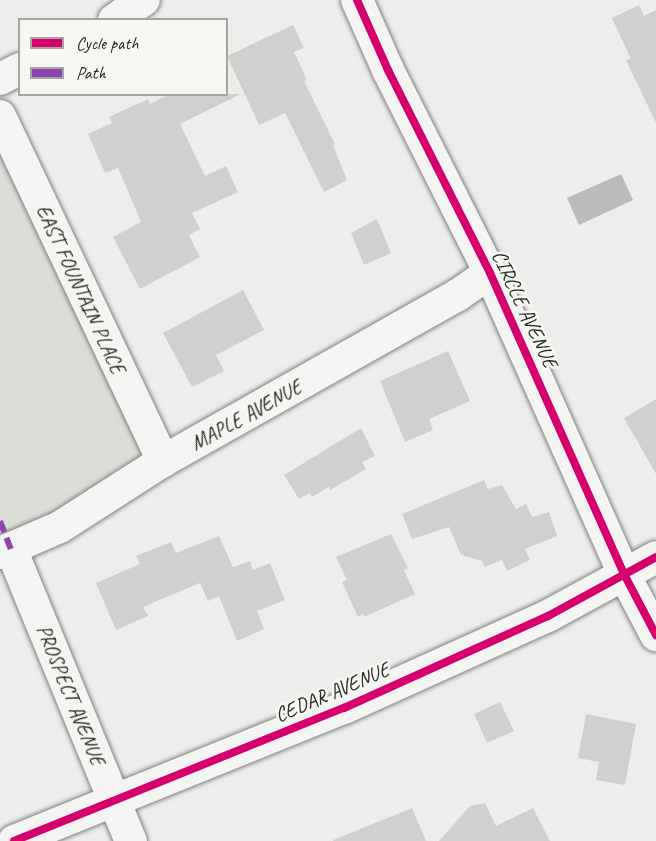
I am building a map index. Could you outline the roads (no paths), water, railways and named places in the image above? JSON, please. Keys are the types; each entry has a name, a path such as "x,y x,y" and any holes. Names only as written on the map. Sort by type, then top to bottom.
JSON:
{"street":[{"path":"117,18 144,0"},
{"name":"CIRCLE AVENUE","path":"357,0 388,70 490,273 625,576 656,635"},
{"path":"0,79 18,70"},
{"name":"EAST FOUNTAIN PLACE","path":"0,116 163,462"},
{"name":"MAPLE AVENUE","path":"6,551 60,527 163,462 448,301 490,273"},
{"name":"PROSPECT AVENUE","path":"6,551 131,841"},
{"name":"CEDAR AVENUE","path":"14,841 344,708 548,616 625,576 656,557"}]}
